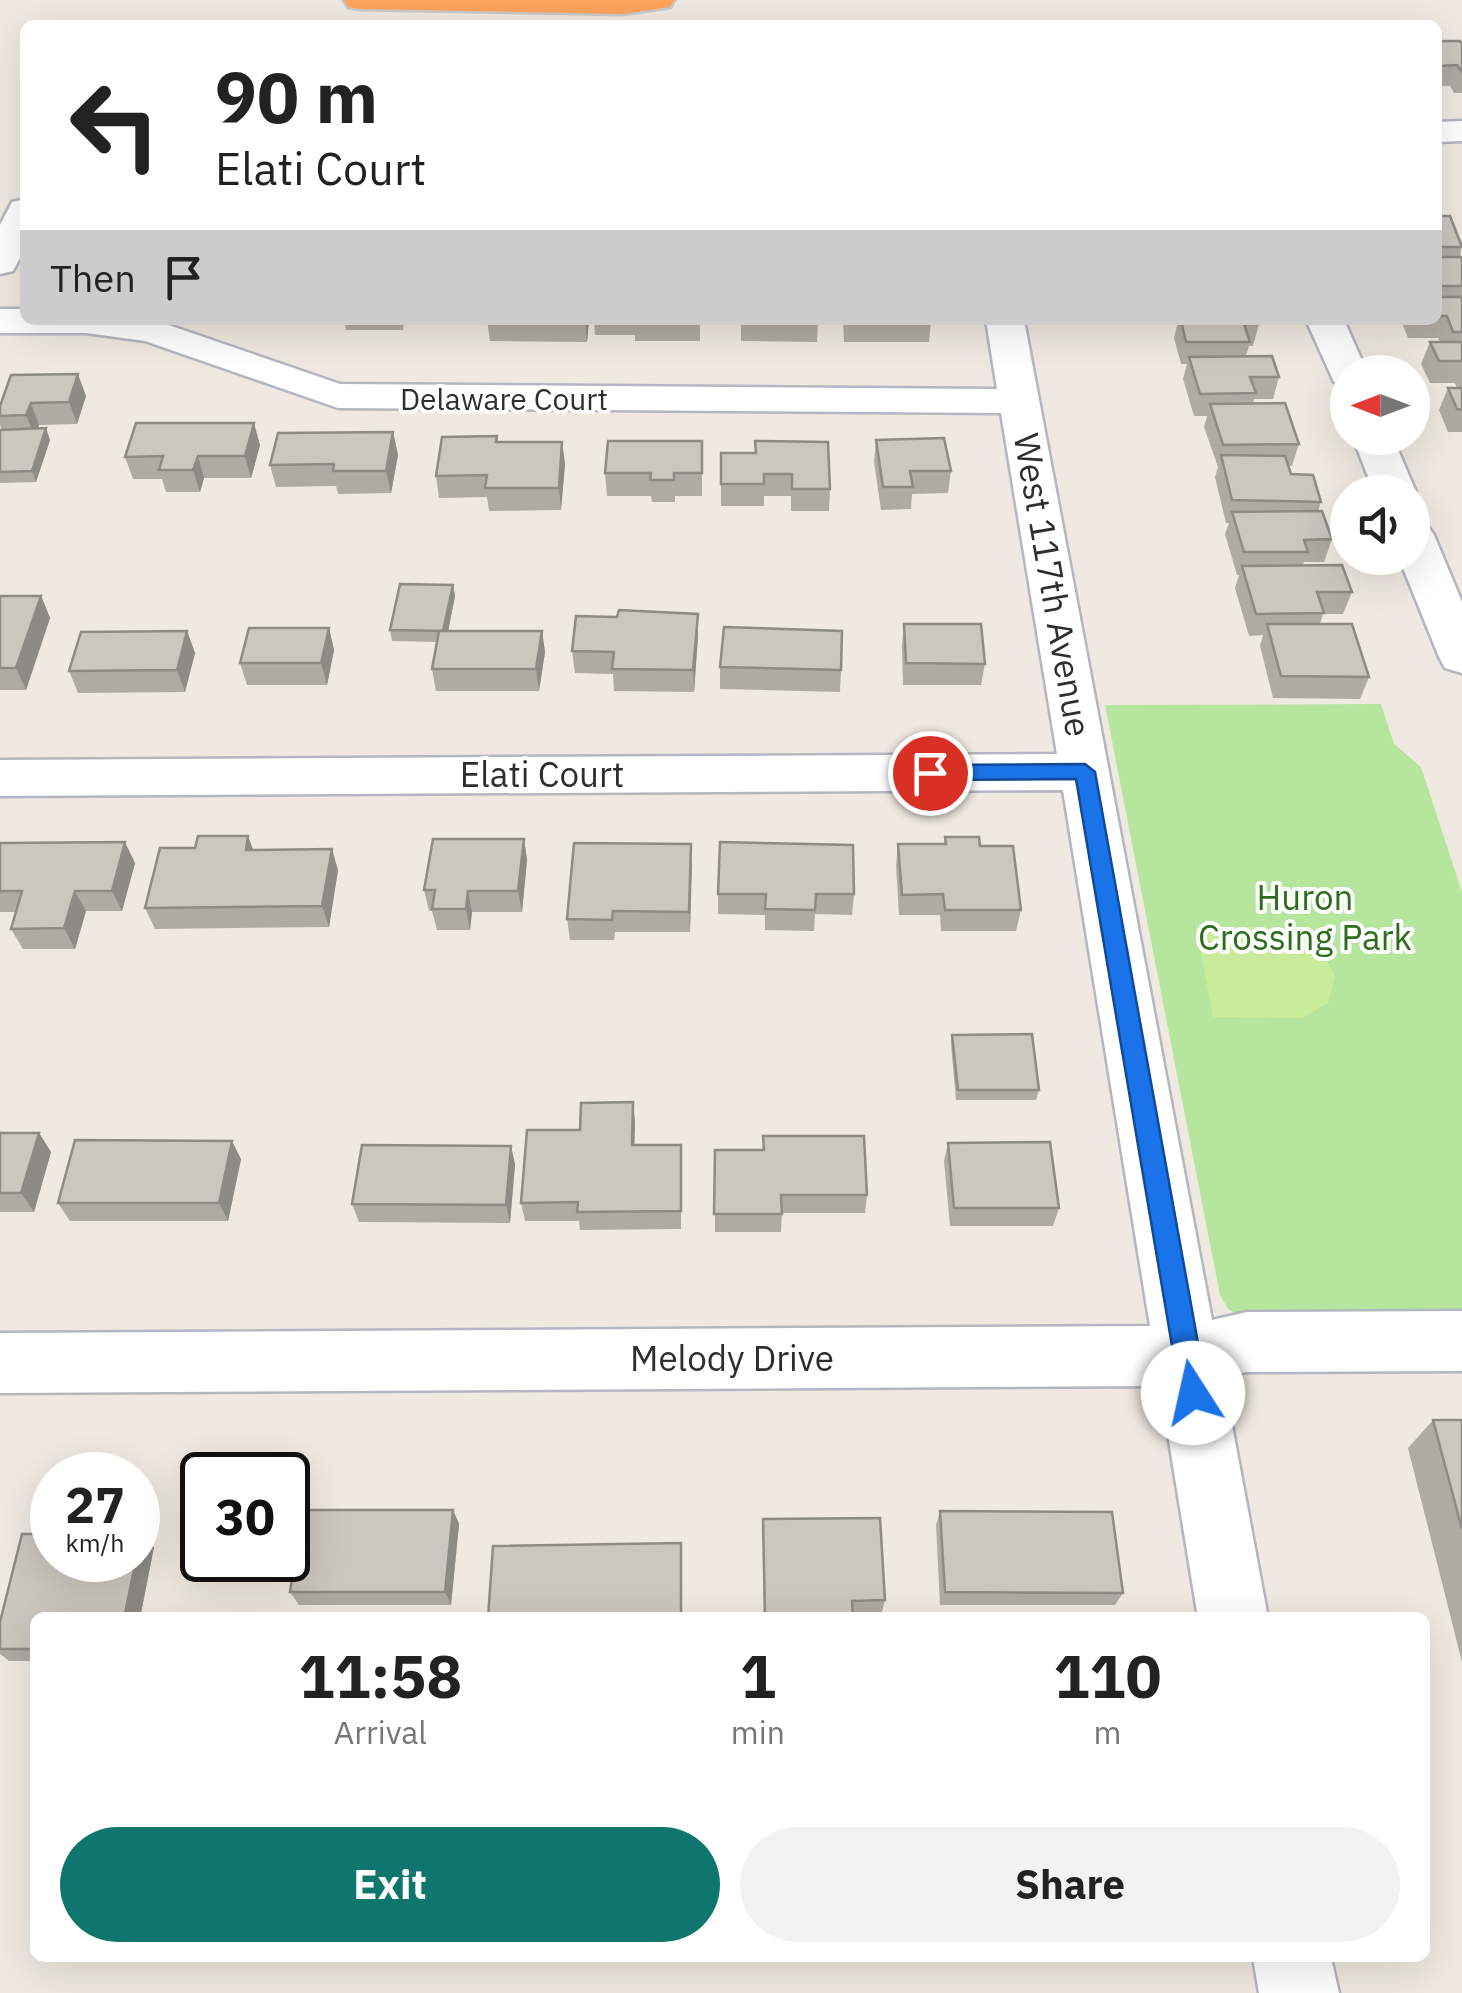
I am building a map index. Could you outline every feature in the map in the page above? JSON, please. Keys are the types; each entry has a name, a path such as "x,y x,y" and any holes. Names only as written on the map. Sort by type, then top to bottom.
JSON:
{"highway":[{"path":"360,0 623,5 659,0"}],"street":[{"path":"0,263 20,221"},
{"name":"Delaware Court","path":"109,325 167,336 338,396 1020,400"},
{"name":"West 117th Avenue","path":"1006,325 1232,1612"},
{"path":"1328,325 1340,355"},
{"path":"1428,575 1462,657"},
{"name":"Elati Court","path":"0,778 1085,772"},
{"name":"Melody Drive","path":"0,1363 1187,1356 1248,1342 1462,1340"},
{"path":"1293,1962 1299,1993"}],"green space":[{"name":"Huron Crossing Park","path":"1381,704 1394,744 1421,767 1462,892 1462,1320 1245,1320 1228,1309 1220,1295 1105,705"},
{"path":"1196,928 1278,929 1311,943 1325,957 1335,977 1328,1003 1302,1018 1213,1017"}],"building":[{"path":"1442,41 1462,44 1462,72 1457,65 1442,66"},
{"path":"1442,216 1450,216 1462,247 1442,247"},
{"path":"1442,257 1462,257 1462,286 1442,286"},
{"path":"1442,297 1462,297 1462,332 1453,332 1447,316 1442,316"},
{"path":"1182,325 1244,325 1250,342 1186,342"},
{"path":"1430,342 1462,342 1462,361 1439,361"},
{"path":"1272,356 1279,377 1250,377 1256,393 1200,394 1189,357"},
{"path":"78,374 69,402 31,403 26,415 0,416 11,375"},
{"path":"1448,388 1462,388 1462,410 1457,409"},
{"path":"1285,403 1299,444 1223,445 1210,404"},
{"path":"136,423 254,423 245,456 198,456 193,470 159,470 163,456 125,457"},
{"path":"46,428 32,471 0,472 0,430"},
{"path":"393,432 386,471 333,471 334,464 270,465 278,433"},
{"path":"497,436 496,442 562,442 559,488 485,488 487,475 436,476 442,437"},
{"path":"944,438 951,471 910,471 913,487 883,487 876,440"},
{"path":"608,441 702,441 702,473 674,473 674,480 650,480 651,473 605,473"},
{"path":"755,441 828,442 830,489 792,489 792,474 764,474 764,484 721,484 721,453 756,453"},
{"path":"1221,455 1285,456 1291,474 1313,475 1321,502 1232,500"},
{"path":"1322,511 1330,539 1304,540 1308,552 1244,552 1232,512"},
{"path":"1330,565 1330,575 1346,575 1352,592 1317,592 1324,613 1256,614 1242,566"},
{"path":"400,584 453,585 443,631 390,630"},
{"path":"0,596 41,596 16,668 0,668"},
{"path":"619,610 698,614 693,670 612,669 614,652 572,651 576,616 617,617"},
{"path":"904,624 981,624 985,664 906,663"},
{"path":"1267,624 1352,624 1369,677 1281,676"},
{"path":"724,627 842,631 841,670 720,667"},
{"path":"249,628 329,628 321,663 240,663"},
{"path":"187,631 177,670 69,671 81,632"},
{"path":"439,631 542,631 536,669 432,669"},
{"path":"198,836 248,836 246,850 332,849 322,906 145,908 160,848 195,848"},
{"path":"945,837 979,837 980,846 1013,846 1021,910 945,910 943,894 902,895 898,844 946,844"},
{"path":"433,839 524,839 518,891 468,891 466,909 432,909 435,890 424,890"},
{"path":"125,842 112,891 75,891 64,928 11,929 22,891 0,891 0,843"},
{"path":"720,842 853,845 854,894 816,894 815,910 765,909 766,894 718,894"},
{"path":"574,843 691,844 689,912 613,911 612,920 567,919"},
{"path":"1032,1034 1039,1090 958,1090 952,1035"},
{"path":"633,1102 632,1145 681,1145 681,1211 577,1212 578,1202 521,1203 527,1130 580,1130 581,1103"},
{"path":"0,1133 39,1133 21,1193 0,1193"},
{"path":"763,1136 864,1136 867,1195 781,1195 782,1214 714,1214 715,1150 764,1150"},
{"path":"75,1140 232,1141 219,1203 58,1203"},
{"path":"1050,1142 1059,1208 954,1208 948,1143"},
{"path":"362,1145 511,1146 506,1205 352,1204"},
{"path":"1433,1420 1462,1420 1462,1529"},
{"path":"310,1510 453,1510 445,1592 290,1592 291,1582 310,1582"},
{"path":"940,1511 1112,1512 1123,1593 945,1592"},
{"path":"880,1518 885,1600 852,1601 853,1612 765,1612 763,1519"},
{"path":"22,1534 30,1534 30,1582 131,1582 125,1612 30,1612 30,1649 0,1649 0,1622"},
{"path":"681,1543 681,1612 488,1612 493,1546"}],"route":[{"path":"930,773 1085,772 1193,1393"}]}
